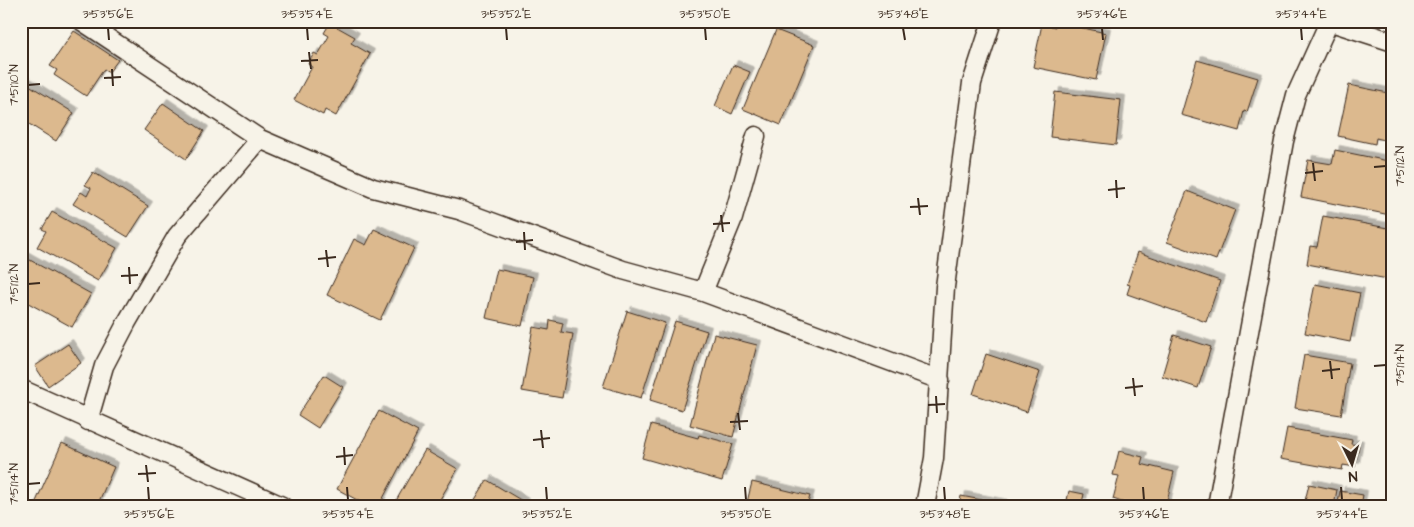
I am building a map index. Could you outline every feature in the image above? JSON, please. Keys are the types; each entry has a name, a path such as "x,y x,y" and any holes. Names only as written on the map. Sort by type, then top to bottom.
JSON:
{"street":[{"path":"82,21 260,139 373,188 459,210 623,270 703,292 940,380"},
{"path":"925,506 934,458 945,287 972,82 992,21"},
{"path":"1217,506 1284,141 1296,95 1328,22 1393,42"},
{"path":"703,292 733,218 756,136"},
{"path":"88,421 104,366 177,236 260,139"},
{"path":"21,389 88,421 282,506"}],"building":[{"path":"1056,22 1106,33 1096,80 1033,67 1042,24 1055,27"},
{"path":"330,23 355,37 351,43 370,54 336,116 325,110 323,115 294,100 312,67 308,64 314,53 318,55 329,36 324,33"},
{"path":"776,30 814,45 781,125 743,109"},
{"path":"74,31 118,60 109,72 104,69 86,96 54,75 57,70 50,66"},
{"path":"1197,60 1258,78 1247,112 1244,111 1239,131 1181,115"},
{"path":"733,65 750,72 732,114 715,106"},
{"path":"21,80 74,113 56,141 21,119"},
{"path":"1349,85 1393,94 1393,142 1376,138 1375,144 1338,136"},
{"path":"1055,92 1121,100 1116,145 1050,137"},
{"path":"163,103 204,131 186,159 144,130"},
{"path":"1335,150 1393,162 1393,200 1390,215 1301,197 1308,160 1332,164"},
{"path":"93,172 148,206 128,237 73,204 81,192 87,196 91,188 85,185"},
{"path":"1187,191 1235,210 1216,260 1167,242"},
{"path":"52,212 117,248 98,281 37,247 46,231 42,229"},
{"path":"1323,216 1393,229 1393,280 1307,264 1310,246 1317,247"},
{"path":"374,229 414,248 380,320 327,295 354,239 366,245"},
{"path":"1138,252 1220,281 1206,322 1127,294 1130,285 1127,284"},
{"path":"21,255 91,294 72,327 21,299"},
{"path":"497,269 533,277 522,326 486,318"},
{"path":"1315,284 1360,293 1350,342 1305,333"},
{"path":"627,311 665,323 641,398 603,387"},
{"path":"550,320 563,323 561,332 573,334 562,398 522,391 533,327 549,330"},
{"path":"675,321 707,331 682,410 650,400"},
{"path":"714,334 757,345 733,437 690,425"},
{"path":"1174,335 1211,347 1198,388 1162,376"},
{"path":"68,344 81,363 48,386 35,366"},
{"path":"986,354 1040,372 1027,412 973,394"},
{"path":"1304,355 1350,363 1341,415 1295,408"},
{"path":"324,375 343,387 318,428 298,415"},
{"path":"379,411 418,432 379,506 368,506 337,489"},
{"path":"651,425 698,438 699,435 733,444 722,481 642,458"},
{"path":"1287,428 1352,440 1351,444 1359,445 1355,467 1343,465 1342,470 1281,459"},
{"path":"62,443 114,467 97,506 34,506"},
{"path":"425,450 458,469 436,506 393,506"},
{"path":"1119,451 1143,457 1141,464 1174,472 1166,506 1133,506 1113,499 1119,476 1113,475"},
{"path":"487,480 524,502 521,506 471,506"},
{"path":"752,482 810,496 807,506 746,506"},
{"path":"1309,484 1337,490 1334,506 1305,501"},
{"path":"1069,491 1084,494 1082,503 1067,500"},
{"path":"1340,491 1363,495 1361,506 1338,503"},
{"path":"961,496 1003,504 1003,506 959,506"}]}
